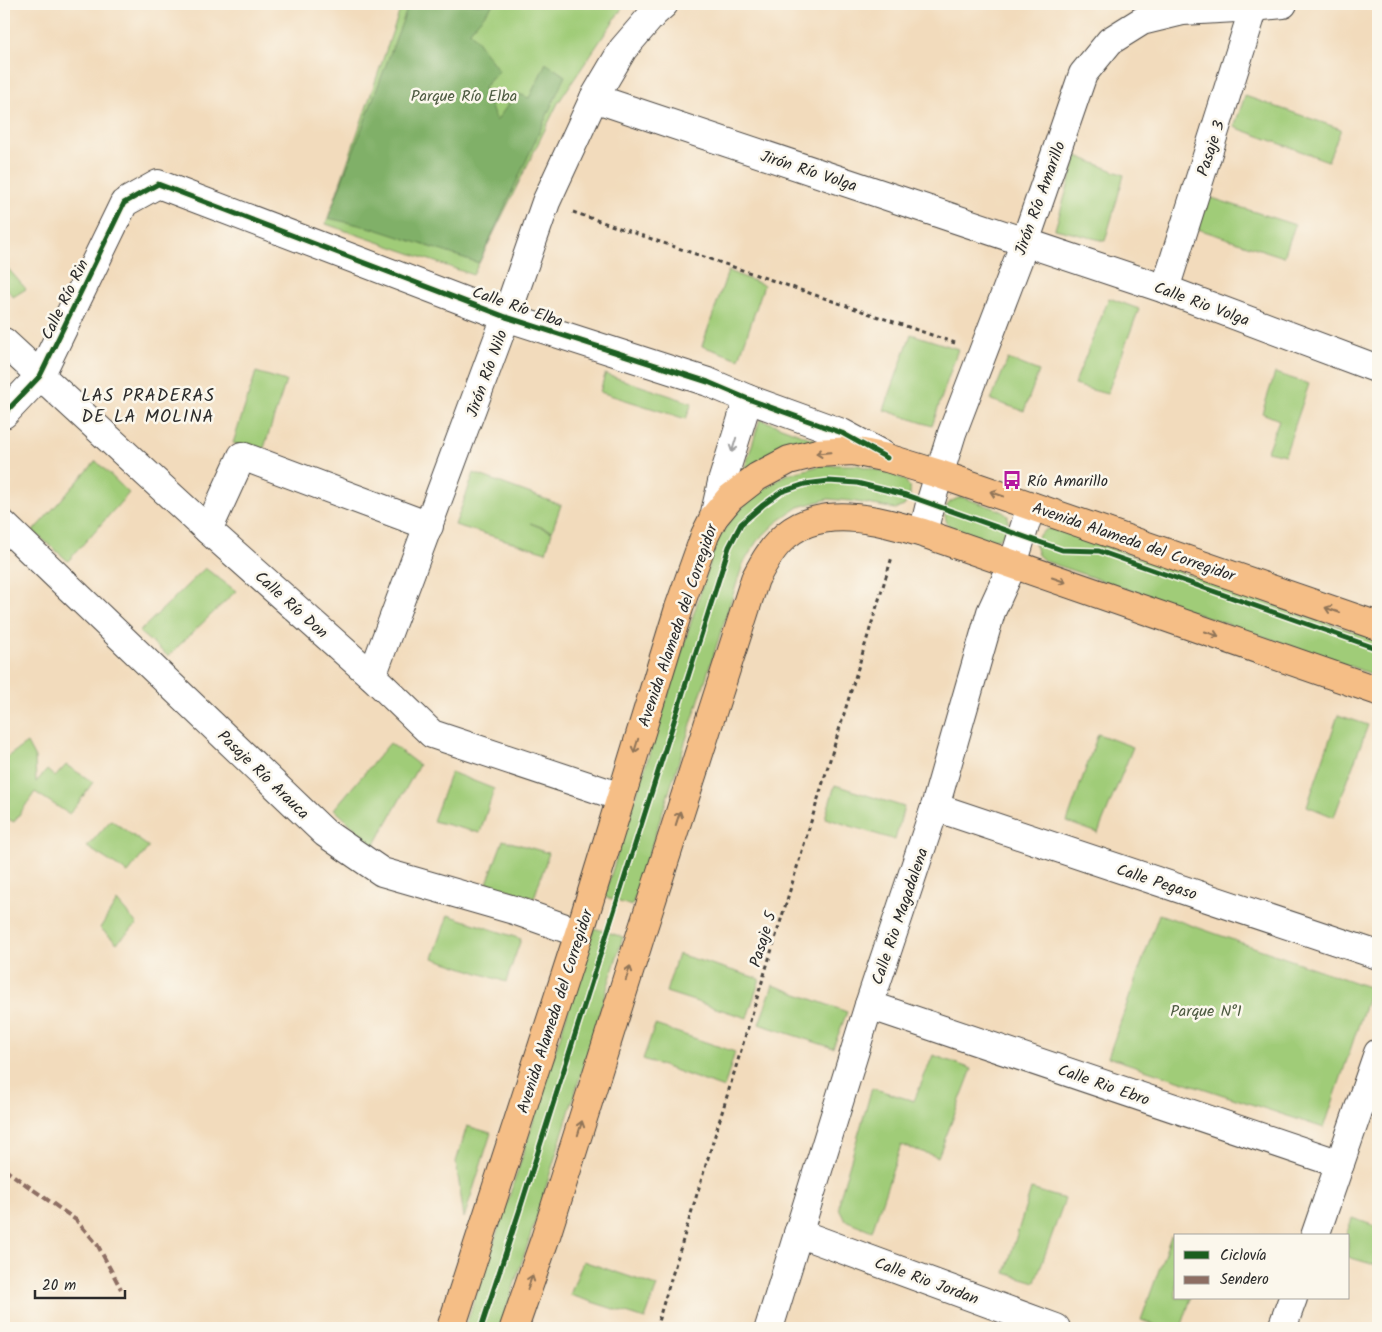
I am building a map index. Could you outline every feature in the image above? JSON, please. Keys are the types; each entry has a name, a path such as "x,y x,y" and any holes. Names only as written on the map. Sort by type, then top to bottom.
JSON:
{"main road":[{"name":"Avenida Alameda del Corregidor","path":"451,1328 579,933 682,599 705,534 714,517 730,498 757,476 789,460 817,454 853,451 887,458 939,474 1378,626"},
{"path":"514,1328 545,1238 640,934 755,579 768,556 781,540 800,525 824,518 853,518 888,523 923,533 1378,691"}],"street":[{"name":"Jirón Río Nilo","path":"372,676 506,317 546,202 594,98 623,49 664,4"},
{"name":"Jirón Río Amarillo","path":"923,533 952,433 1025,242 1083,74 1110,41 1142,21 1183,11 1283,4"},
{"name":"Pasaje 3","path":"1165,289 1254,7"},
{"name":"Jirón Río Volga","path":"594,98 1025,242"},
{"name":"Calle Río Elba","path":"141,194 158,184 506,317 686,374 842,434 887,458"},
{"name":"Calle Río Rin","path":"4,414 40,376 124,203 141,194"},
{"name":"Calle Rio Volga","path":"1025,242 1376,360"},
{"name":"Calle Río Don","path":"4,342 208,530 372,676 432,734 621,797"},
{"path":"714,517 722,482 748,399"},
{"path":"208,530 242,456 429,526"},
{"name":"Calle Rio Magadalena","path":"769,1328 868,1005 935,807 992,612 1012,564 1031,506"},
{"name":"Pasaje Río Arauca","path":"4,525 325,833 382,872 514,910 579,933"},
{"name":"Calle Pegaso","path":"935,807 1378,956"},
{"name":"Calle Rio Ebro","path":"868,1005 1340,1164"},
{"path":"1315,1234 1378,1053"},
{"name":"Calle Rio Jordan","path":"798,1233 1056,1328"},
{"path":"1282,1328 1292,1300"}],"path":[{"path":"546,202 982,352"}],"green space":[{"name":"Parque Río Elba","path":"402,4 625,4 558,103 473,275 326,224"},
{"name":"Parque Río Elba","path":"409,4 491,4 492,6 470,31 499,71 484,87 496,121 517,93 529,98 546,63 565,76 479,263 372,228 328,218"},
{"path":"1245,96 1341,129 1328,161 1234,127"},
{"path":"1077,156 1124,175 1105,241 1055,229"},
{"path":"1209,197 1295,225 1284,257 1198,229"},
{"path":"4,264 26,289 13,297 4,285"},
{"path":"728,271 764,285 739,359 702,346"},
{"path":"1109,298 1139,309 1107,394 1074,385"},
{"path":"911,334 958,349 932,426 884,410"},
{"path":"1008,359 1039,371 1024,411 991,400"},
{"path":"256,372 286,381 262,454 233,443"},
{"path":"1275,373 1309,384 1285,455 1267,451 1279,420 1262,413"},
{"path":"605,374 692,403 686,419 600,392"},
{"path":"760,419 821,442 743,474"},
{"path":"96,461 129,493 68,561 33,531"},
{"path":"823,465 857,465 889,473 905,480 910,488 910,497 904,506 896,509 828,499 799,507 777,522 757,541 743,564 632,906 604,897 717,540 734,515 759,492 786,475"},
{"path":"474,473 561,505 552,531 530,523 552,532 546,552 455,525"},
{"path":"961,497 1000,510 1008,516 1006,532 998,539 986,539 950,527 945,516 947,505"},
{"path":"1047,529 1056,529 1378,640 1378,676 1045,561 1038,555 1035,545 1039,535"},
{"path":"205,568 236,591 168,656 139,632"},
{"path":"1338,715 1368,725 1334,817 1307,806"},
{"path":"1098,734 1133,747 1098,833 1067,822"},
{"path":"27,743 35,758 36,782 47,770 55,777 66,765 93,782 69,814 35,792 14,822 4,817 4,759"},
{"path":"390,743 419,765 374,846 334,809"},
{"path":"451,772 494,789 480,833 433,821"},
{"path":"835,785 904,807 895,840 825,818"},
{"path":"111,820 149,847 128,873 87,847"},
{"path":"503,840 549,853 534,898 487,883"},
{"path":"117,901 137,924 117,943 100,928"},
{"name":"Parque N°1","path":"1159,914 1371,988 1324,1128 1108,1057"},
{"path":"448,915 521,939 506,982 433,958"},
{"path":"594,928 623,937 537,1216 500,1328 465,1328 517,1173"},
{"path":"678,954 760,979 747,1018 666,992"},
{"path":"773,985 847,1012 833,1048 759,1024"},
{"path":"655,1025 735,1052 724,1088 643,1059"},
{"path":"933,1055 972,1069 938,1157 901,1145 872,1231 845,1220 839,1208 840,1197 872,1088 914,1101"},
{"path":"467,1126 491,1133 464,1218 456,1162"},
{"path":"1031,1189 1065,1199 1035,1282 1005,1273"},
{"path":"1352,1218 1378,1227 1378,1266 1350,1258 1350,1234 1347,1234"},
{"path":"1171,1236 1174,1237 1174,1300 1190,1300 1181,1328 1162,1328 1141,1320"},
{"path":"583,1261 657,1286 645,1319 570,1295"}],"marked path":[{"path":"4,1169 76,1220 97,1244 121,1289"}],"cycle path":[{"path":"4,414 40,376 124,203 158,184 506,317 708,382 748,399 842,433 887,458"},
{"path":"481,1328 729,547 741,524 763,505 781,492 805,484 829,481 857,483 906,495 1062,550 1099,551 1378,649"}],"place":[{"name":"Río Amarillo","path":"1012,480"}],"district":[{"name":"LAS PRADERAS DE LA MOLINA","path":"148,405"}]}
